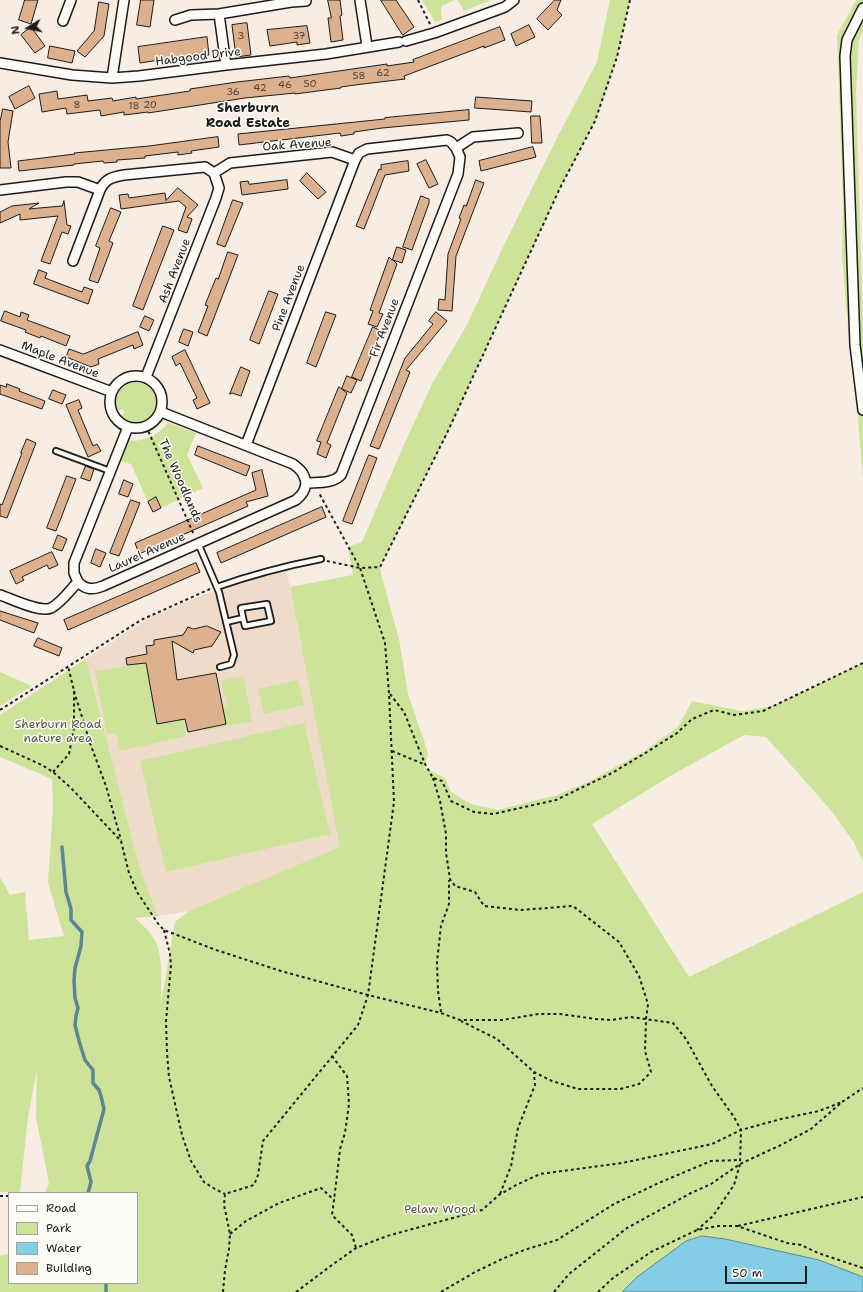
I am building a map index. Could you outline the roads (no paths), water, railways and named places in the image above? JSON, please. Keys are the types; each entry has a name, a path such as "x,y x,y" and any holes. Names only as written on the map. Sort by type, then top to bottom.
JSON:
{"street":[{"path":"63,21 71,0"},
{"path":"112,78 124,0"},
{"path":"360,0 367,46"},
{"name":"Habgood Drive","path":"0,63 72,75 112,78 326,54 403,41 434,33 505,7 514,0"},
{"path":"175,20 191,16 219,14 291,2 306,1"},
{"path":"863,8 847,40 845,56 854,345 863,410"},
{"path":"219,14 226,65"},
{"path":"356,160 359,153 367,149 447,140 456,148 473,137 518,133"},
{"name":"Fir Avenue","path":"309,485 329,482 337,479 344,469 458,174 460,157 456,148"},
{"name":"Oak Avenue","path":"214,173 230,163 332,152 356,160"},
{"name":"Pine Avenue","path":"246,445 356,160"},
{"path":"73,260 100,190 103,184 112,177 205,167 214,173"},
{"name":"Ash Avenue","path":"146,377 216,198 219,188 214,173"},
{"path":"0,190 66,182 78,182 100,190"},
{"name":"Maple Avenue","path":"0,350 112,392"},
{"path":"131,376 146,377 154,382 160,391 163,402 161,412 156,420 146,426 137,428 128,427 118,421 113,414 110,404 112,392 117,384 123,379 131,376"},
{"path":"161,412 293,464 305,475 309,485"},
{"path":"0,595 37,609 50,609 58,603 78,582 74,573 74,563 128,427"},
{"name":"Laurel Avenue","path":"78,582 84,588 95,589 296,500 302,495 309,485"}],"lane":[{"path":"56,451 110,471"},
{"path":"198,543 217,587 234,655 231,664 220,667"},
{"path":"217,587 245,577 285,566 321,559"},
{"path":"267,604 271,621 245,626 244,618 242,608 267,604"},
{"path":"226,622 244,618"}],"water":[{"path":"702,1236 725,1239 819,1260 863,1277 863,1292 622,1292 637,1277 686,1241"}],"waterway":[{"path":"62,847 66,892 71,909 71,920 82,932 81,946 75,968 74,981 75,998 78,1008 75,1025 85,1060 93,1070 93,1083 99,1090 104,1109 90,1161 87,1166 91,1182 88,1192"},
{"path":"106,1284 106,1292"}],"district":[{"name":"Sherburn Road Estate","path":"248,116"}],"park label":[{"name":"Sherburn Road nature area","path":"58,732"},
{"name":"Pelaw Wood","path":"440,1210"}]}
